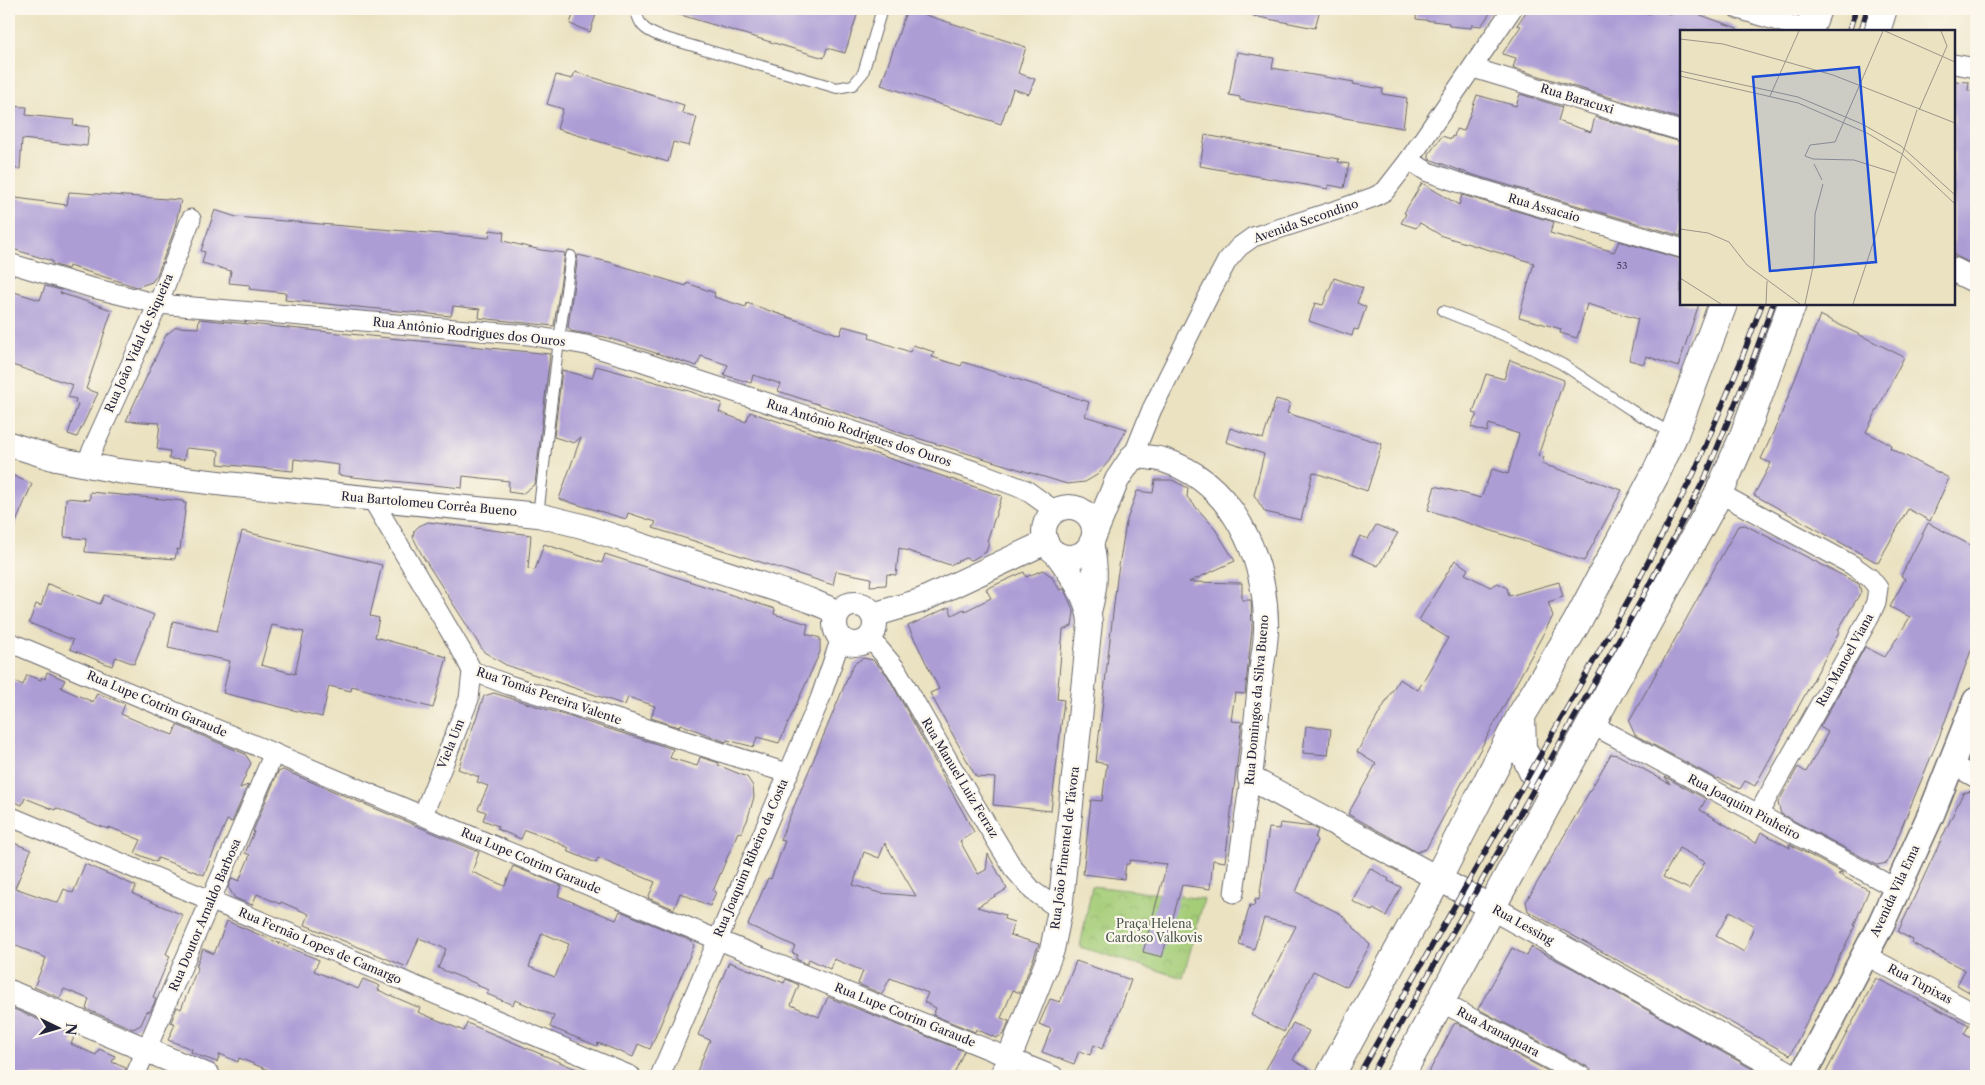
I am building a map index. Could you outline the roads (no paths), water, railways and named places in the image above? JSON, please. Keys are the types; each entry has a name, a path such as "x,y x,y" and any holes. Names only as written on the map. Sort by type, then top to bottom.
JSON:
{"main road":[{"path":"1810,30 1817,9"},
{"path":"1876,30 1883,9"},
{"path":"1330,1076 1438,878 1521,716 1576,624 1656,474 1674,434 1723,305"},
{"path":"1400,1076 1719,493 1743,438 1792,305"},
{"name":"Avenida Vila Ema","path":"1802,1076 1897,889 1932,812 1976,701"},
{"path":"1521,716 1522,748 1534,774 1557,786"}],"street":[{"name":"Avenida Secondino","path":"1133,456 1152,409 1209,295 1227,261 1239,246 1254,237 1374,197 1385,191 1409,160 1512,9"},
{"path":"1738,9 1807,30"},
{"path":"1955,64 1976,68"},
{"name":"Rua Baracuxi","path":"1473,68 1680,131"},
{"name":"Rua Assacaio","path":"1409,160 1428,172 1456,182 1680,248"},
{"name":"Rua João Vidal de Siqueira","path":"85,466 158,304 191,219"},
{"name":"Rua Antônio Rodrigues dos Ouros","path":"9,263 89,288 158,304 464,329 586,345 978,472 1026,490 1063,509"},
{"path":"1955,270 1976,281"},
{"name":"Rua Bartolomeu Corrêa Bueno","path":"9,444 85,466 216,483 538,515 582,526 809,600 828,608 837,615"},
{"path":"1117,480 1063,509 1044,525 1051,548 1064,557 1080,555 1093,540 1117,480 1133,456"},
{"name":"Rua Domingos da Silva Bueno","path":"1133,456 1164,460 1188,472 1209,486 1229,506 1237,518 1254,552 1264,585 1266,624 1250,778 1234,893"},
{"name":"Rua Manoel Viana","path":"1719,493 1852,565 1870,578 1878,588 1876,602 1870,616 1758,814"},
{"name":"Rua Tomás Pereira Valente","path":"372,499 472,671 509,685 787,773"},
{"path":"1063,509 1079,509 1091,520 1093,540"},
{"name":"Rua João Pimentel de Távora","path":"1006,1067 1052,950 1060,910 1089,638 1089,612 1096,585 1093,540"},
{"path":"874,614 920,601 1051,548"},
{"name":"Rua João Pimentel de Távora","path":"1051,548 1077,583 1089,612"},
{"path":"852,604 865,606 874,614 876,627 870,638 858,644 852,644 841,638 835,627 837,615 841,609 852,604"},
{"name":"Rua Joaquim Ribeiro da Costa","path":"660,1076 716,939 820,699 841,638"},
{"name":"Rua Manuel Luiz Ferraz","path":"870,638 896,669 953,769 1013,868 1033,891 1060,910"},
{"name":"Rua Lupe Cotrim Garaude","path":"9,642 716,939 1006,1067 1054,1076"},
{"name":"Viela Um","path":"423,815 468,699 472,671"},
{"name":"Rua Joaquim Pinheiro","path":"1591,724 1897,889"},
{"name":"Rua Doutor Arnaldo Barbosa","path":"135,1076 274,753"},
{"path":"1951,764 1976,778"},
{"name":"Rua Lessing","path":"1250,778 1438,878 1793,1076"},
{"name":"Rua Fernão Lopes de Camargo","path":"9,816 631,1076"},
{"name":"Rua Tupixas","path":"1865,955 1976,1014"},
{"path":"9,992 208,1076"},
{"name":"Rua Aranaquara","path":"1441,1002 1581,1076"}],"lane":[{"path":"635,9 640,24 647,31 659,36 837,88 853,85 863,73 882,9"},
{"path":"538,515 571,256"},
{"path":"1442,311 1513,339 1562,364 1631,410 1674,434"}],"railway":[{"path":"1849,30 1856,9"},
{"path":"1861,30 1867,9"},
{"path":"1358,1076 1630,597 1694,473 1740,363 1762,305"},
{"path":"1371,1076 1640,602 1705,478 1773,305"}],"park label":[{"name":"Praça Helena Cardoso Valkovis","path":"1154,931"}]}
